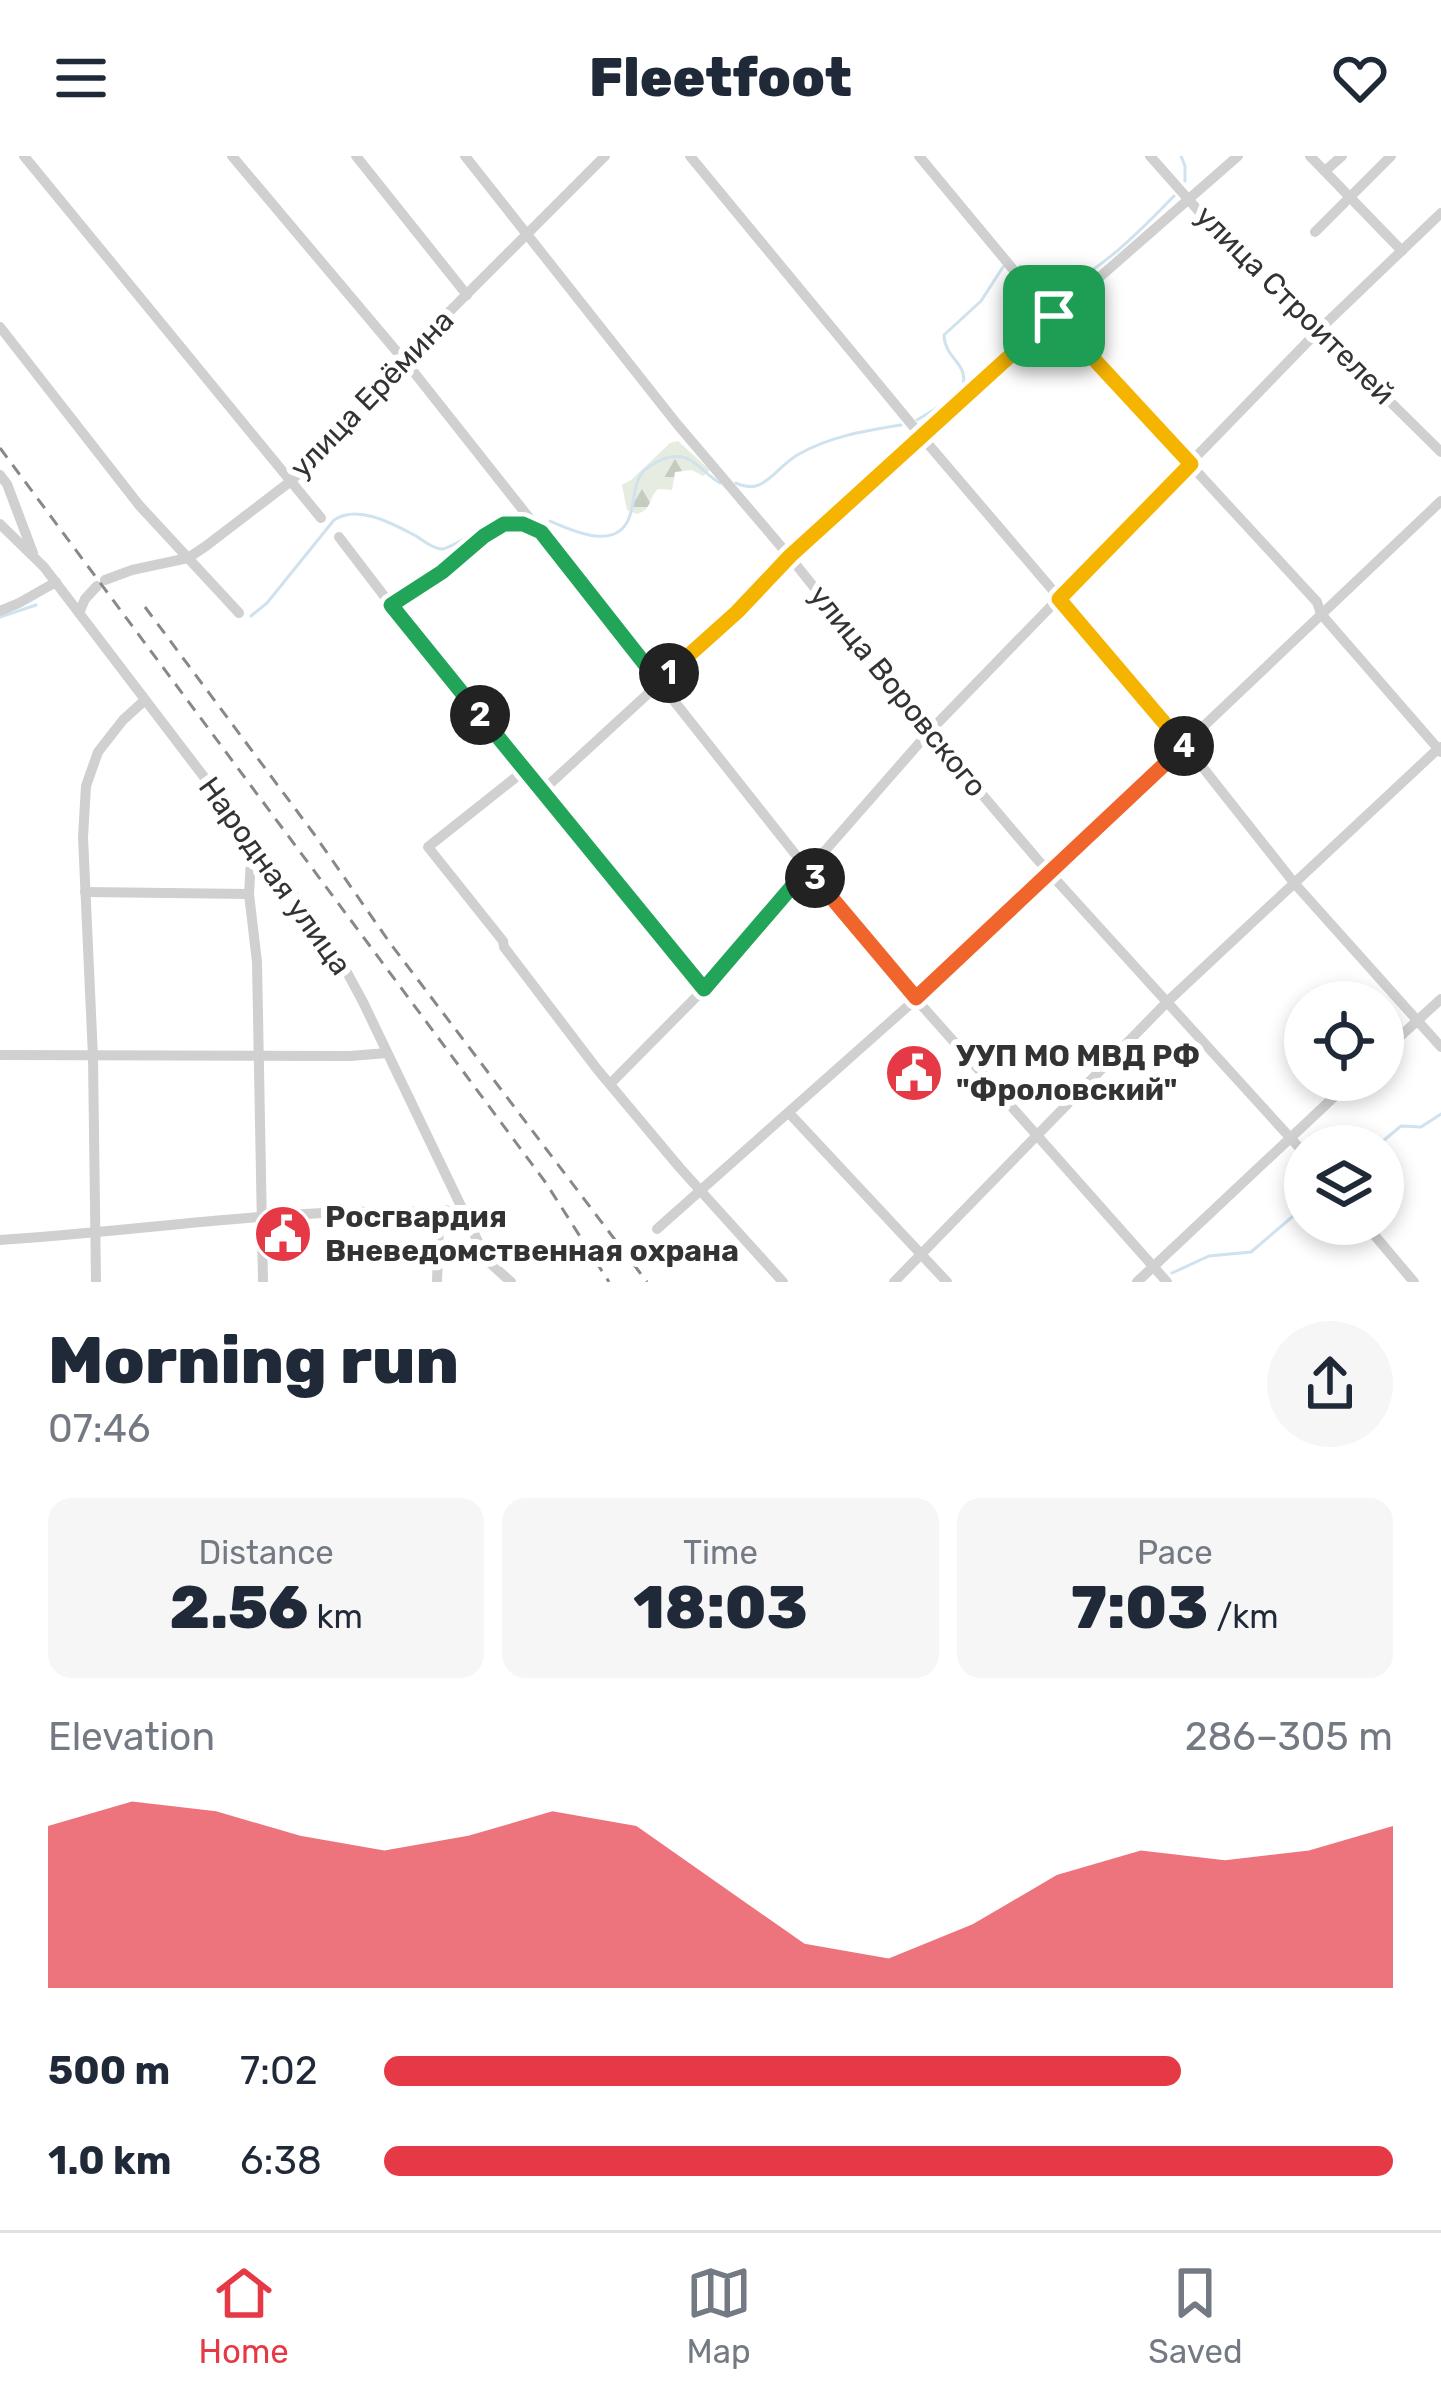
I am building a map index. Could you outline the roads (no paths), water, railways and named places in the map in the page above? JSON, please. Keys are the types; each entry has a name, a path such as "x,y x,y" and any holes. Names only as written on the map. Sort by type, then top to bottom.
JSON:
{"street":[{"path":"24,156 322,518"},
{"path":"232,156 405,361 807,869 1167,1282"},
{"path":"356,156 467,295"},
{"name":"улица Воровского","path":"465,156 929,732 1049,873 1284,1129"},
{"name":"улица Ерёмина","path":"79,613 101,583 132,570 188,558 291,481 395,376 418,342 605,156"},
{"path":"689,156 1185,745 1295,884 1441,1047"},
{"path":"894,1282 1167,1002 1440,749 1321,614 1316,602 1054,316 919,156"},
{"name":"улица Строителей","path":"1150,156 1210,225 1441,452"},
{"path":"542,791 737,612 790,556 1238,156"},
{"path":"1310,156 1402,250"},
{"path":"1325,171 1342,156"},
{"path":"1315,232 1391,156"},
{"path":"610,1084 704,989 929,732 1319,330 1441,214"},
{"path":"0,326 139,505 239,613"},
{"name":"Народная улица","path":"0,475 34,556"},
{"path":"657,1229 916,998 1441,501"},
{"name":"Народная улица","path":"0,524 56,582 342,963 490,1263 511,1282"},
{"path":"391,605 504,524 523,524 541,532"},
{"path":"339,537 704,989"},
{"path":"0,610 56,582"},
{"path":"96,1282 83,837 86,786 98,752 145,700"},
{"path":"525,770 428,847 610,1084 783,1282"},
{"path":"252,843 249,894 256,936 263,1282"},
{"path":"85,892 249,894"},
{"path":"1404,1033 1441,999"},
{"path":"0,1055 387,1053"},
{"path":"1302,1125 1329,1101"},
{"path":"788,1113 946,1282"},
{"path":"1137,1282 1284,1142"},
{"path":"436,1282 440,1226 456,1198"},
{"path":"0,1240 262,1217 444,1213"},
{"path":"1383,1245 1414,1282"}],"waterway":[{"path":"1181,156 1185,181"},
{"path":"1020,266 1053,284 1083,276 1174,196"},
{"path":"917,420 960,394 964,376 944,335 981,301 1003,267"},
{"path":"736,483 754,486 811,448 901,425"},
{"path":"550,521 596,536 618,532 626,525 641,475 669,457 687,458 720,483"},
{"path":"251,616 267,603 334,520 343,516 375,517 442,549 512,516"},
{"path":"0,617 36,605"},
{"path":"1404,1126 1421,1127 1441,1114"},
{"path":"1172,1273 1209,1256 1251,1252 1284,1224"}],"railway":[{"path":"0,448 546,1183 609,1282"},
{"path":"145,607 390,943 647,1282"}],"place":[{"name":"УУП МО МВД РФ \"Фроловский\"","path":"914,1073"},
{"name":"Росгвардия Вневедомственная охрана","path":"283,1234"}]}
